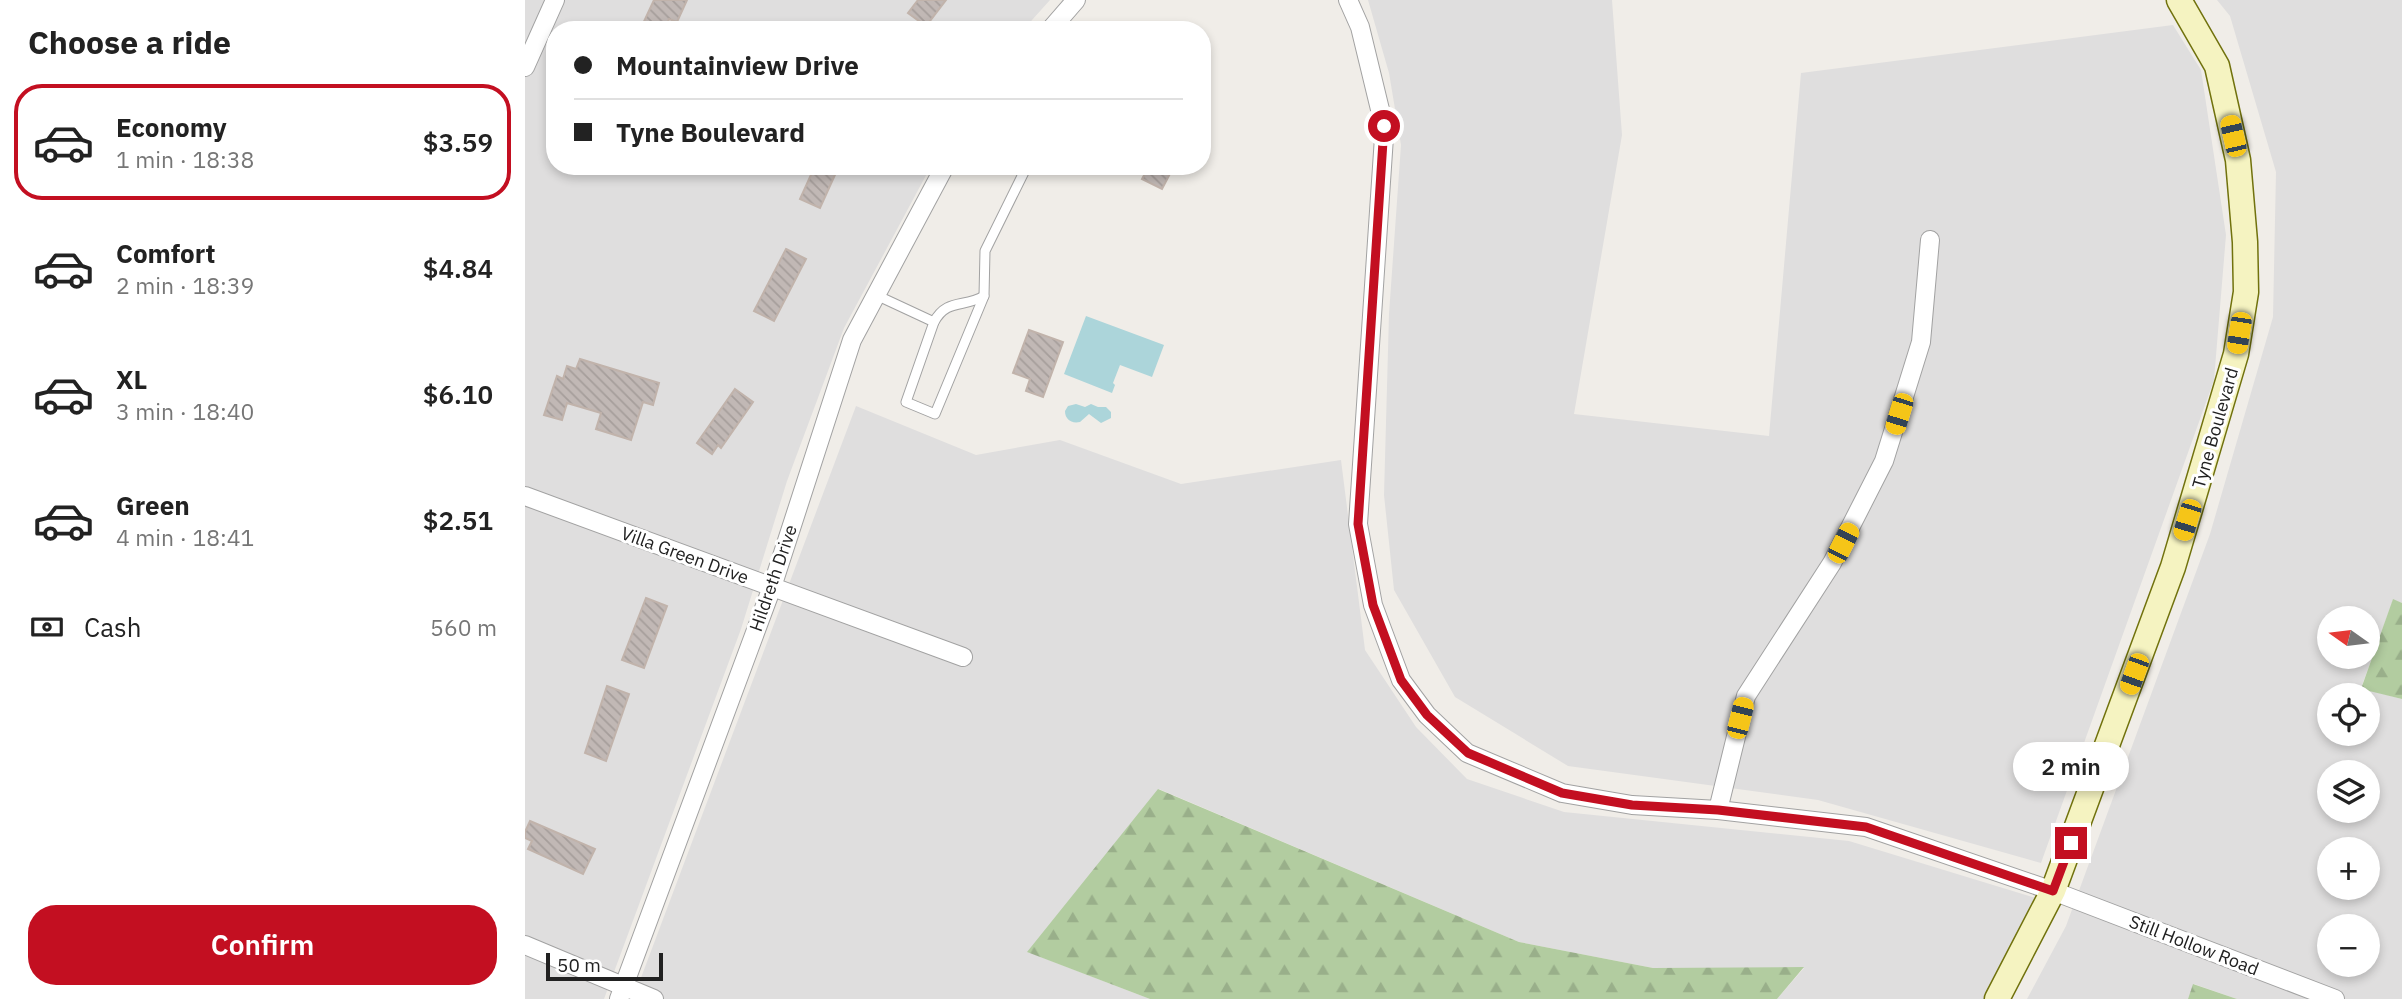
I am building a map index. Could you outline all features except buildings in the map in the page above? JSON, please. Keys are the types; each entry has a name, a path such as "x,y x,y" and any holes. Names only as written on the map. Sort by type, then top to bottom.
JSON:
{"street":[{"path":"525,67 555,0"},
{"path":"1058,21 1076,0"},
{"name":"Still Hollow Road","path":"1348,0 1360,27 1384,126 1358,524 1373,605 1401,680 1427,715 1468,753 1562,793 1632,805 1718,810 1866,827 2053,891 2335,999"},
{"name":"Tyne Boulevard","path":"1997,999 2053,891 2173,567 2236,354 2246,292 2238,160 2217,66 2179,0"},
{"name":"Hildreth Drive","path":"621,993 772,587 852,340 940,175"},
{"path":"1718,810 1746,696 1832,563 1884,461 1921,342 1930,240"},
{"name":"Villa Green Drive","path":"525,496 963,657"},
{"path":"525,945 621,993 654,999"}],"lane":[{"path":"984,296 940,311 907,402 935,414 984,296 985,251 1023,175"},
{"path":"876,295 934,322"}],"shaded area":[{"path":"525,0 1050,0 1031,21 546,21 546,175 926,175 844,328 787,481 741,629 604,999 525,999"},
{"path":"1368,0 1612,0 1622,135 1574,414 1769,436 1801,73 2173,25 2201,70 2226,235 2214,380 2041,863 1818,800 1568,766 1455,697 1394,590 1384,495 1389,314 1401,145 1389,73"},
{"path":"2217,0 2402,0 2402,603 2393,600 2380,636 2380,606 2317,606 2317,669 2368,669 2363,683 2317,683 2317,746 2380,746 2380,693 2402,699 2402,999 2237,999 2194,984 2188,999 2027,999 2066,926 2210,534 2273,317 2276,172 2230,16"},
{"path":"856,406 976,455 1060,440 1181,484 1341,460 1365,650 1416,727 1467,779 1564,812 1849,841 2036,898 1984,999 1777,999 1804,968 1653,968 1519,942 1159,789 1028,952 1150,999 633,999"}],"green space":[{"path":"2393,599 2402,603 2402,699 2380,694 2380,683 2363,683 2368,669 2380,669 2380,636"},
{"path":"1158,789 1519,942 1653,968 1804,967 1777,999 1150,999 1027,952"},
{"path":"2193,984 2237,999 2188,999"}],"water":[{"path":"1086,316 1164,345 1152,377 1120,365 1112,393 1064,374"},
{"path":"1076,404 1106,407 1111,412 1111,418 1101,423 1089,414 1080,422 1071,422 1065,411 1068,406"}],"route":[{"path":"1384,126 1358,524 1373,605 1401,680 1427,715 1468,753 1562,793 1632,805 1718,810 1866,827 2053,891 2071,843"}]}
